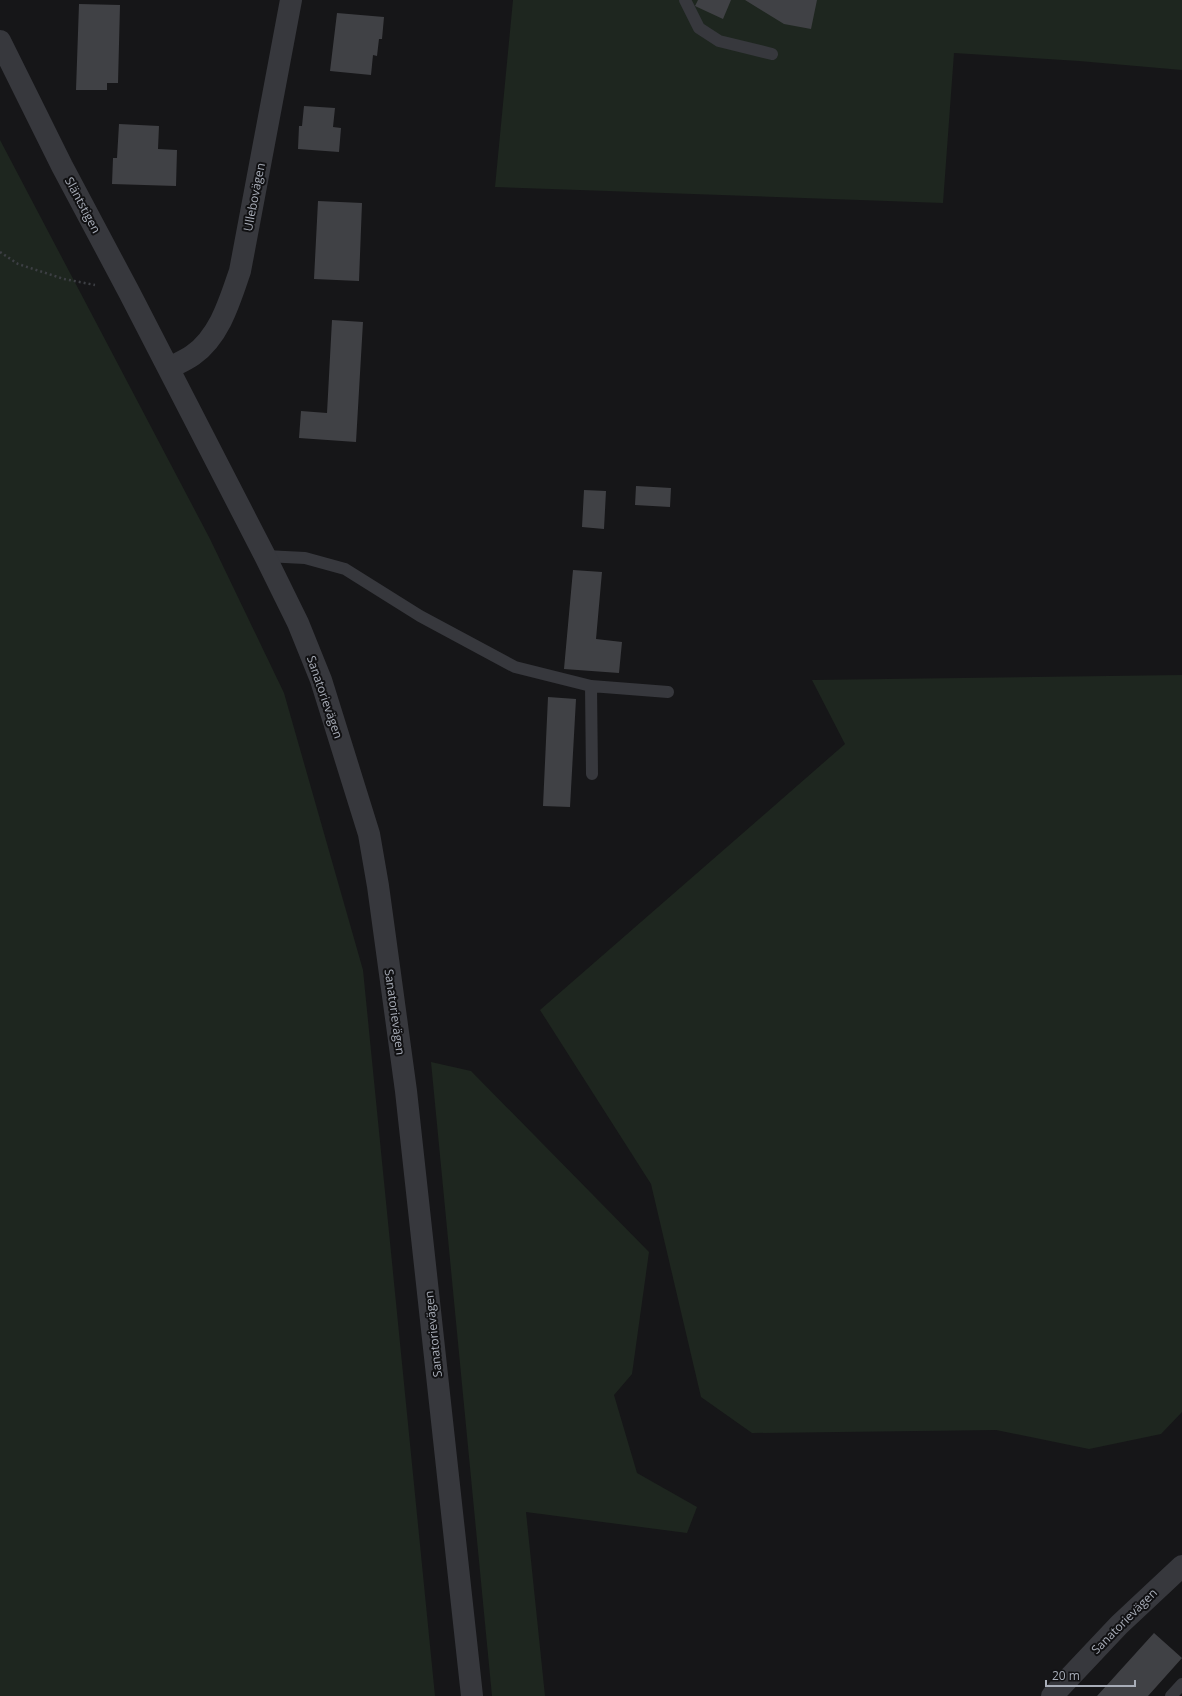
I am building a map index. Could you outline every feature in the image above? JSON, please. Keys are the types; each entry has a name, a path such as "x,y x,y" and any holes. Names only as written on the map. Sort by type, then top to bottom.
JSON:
{"street":[{"name":"Ullebovägen","path":"169,368 194,354 211,337 232,294 240,271 291,0"},
{"name":"Släntstigen","path":"0,41 62,166 169,368"},
{"name":"Sanatorievägen","path":"169,368 298,624 321,680 369,834 378,886 406,1091 472,1696"},
{"name":"Sanatorievägen","path":"1052,1696 1119,1625 1182,1566"}],"lane":[{"path":"685,0 699,28 719,41 772,54"},
{"path":"265,556 305,558 345,569 420,616 515,667 591,686 668,692"},
{"path":"591,686 592,774"},
{"path":"1170,1696 1182,1684"}],"path":[{"path":"0,252 18,264 64,279 129,292"}],"shaded area":[{"path":"513,0 1182,0 1182,70 1079,61 954,53 943,203 495,187"},
{"path":"0,140 210,539 284,693 363,970 435,1696 0,1696"},
{"path":"1182,675 1182,1412 1161,1434 1089,1449 996,1430 752,1433 701,1397 651,1184 540,1010 845,744 812,680"},
{"path":"431,1062 471,1071 649,1252 632,1374 614,1395 637,1473 697,1507 687,1533 526,1512 545,1696 492,1696"}],"building":[{"path":"698,0 731,0 723,19 695,6"},
{"path":"745,0 817,0 811,29 784,24"},
{"path":"79,4 120,5 118,83 107,83 107,90 76,90"},
{"path":"337,13 384,17 382,39 379,39 377,56 373,55 371,75 330,71"},
{"path":"304,106 335,108 333,127 341,128 339,152 298,149 299,126 302,126"},
{"path":"119,124 159,126 158,149 177,150 176,186 112,184 113,158 117,158"},
{"path":"318,201 362,203 359,281 314,279"},
{"path":"332,320 363,322 356,442 299,438 301,411 327,413"},
{"path":"636,486 671,488 670,507 635,505"},
{"path":"584,490 606,491 604,529 582,527"},
{"path":"573,570 602,572 596,639 622,642 619,673 564,669"},
{"path":"548,697 576,699 570,807 543,806"},
{"path":"1154,1633 1182,1658 1148,1696 1097,1696"}]}
